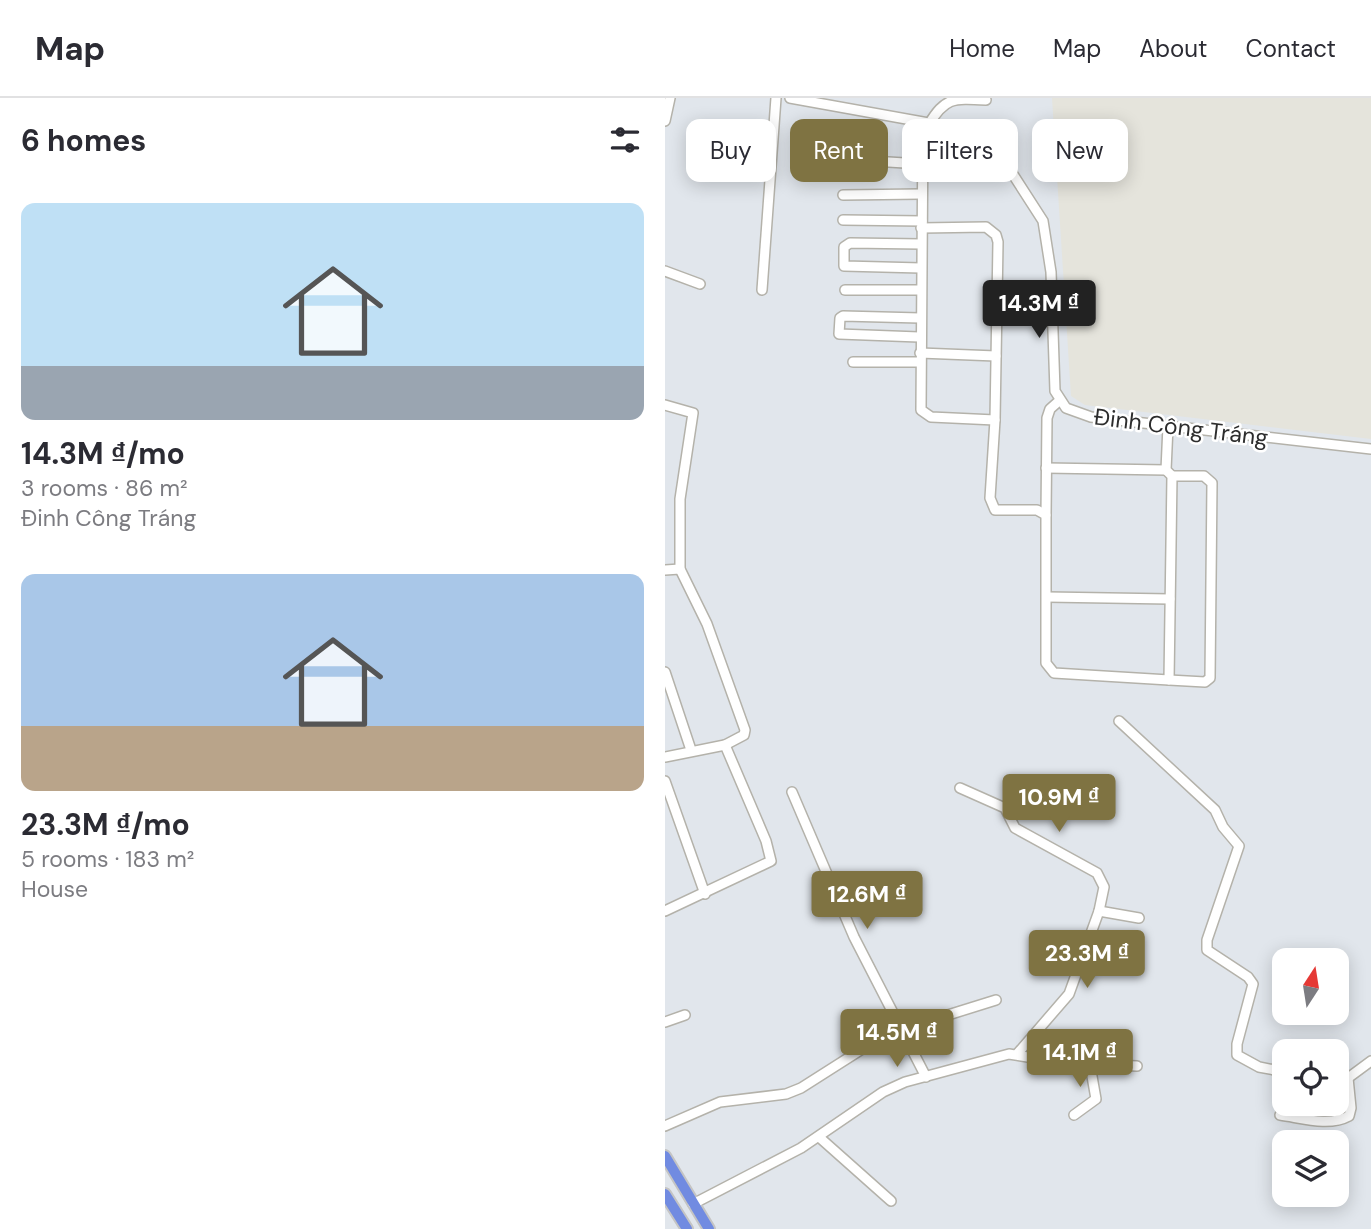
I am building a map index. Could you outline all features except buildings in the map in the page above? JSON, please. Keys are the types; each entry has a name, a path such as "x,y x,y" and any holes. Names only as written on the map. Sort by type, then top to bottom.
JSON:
{"main road":[{"path":"665,1156 709,1229"},
{"path":"665,1194 668,1207 687,1229"}],"street":[{"path":"665,121 670,98"},
{"path":"762,290 776,98"},
{"path":"794,98 902,119"},
{"path":"929,119 938,106 948,99 986,100"},
{"path":"921,182 920,404 925,415 995,420"},
{"path":"1018,182 1043,221 1051,272 1055,391 1059,401 1050,409 1047,418 1046,468 1046,663 1050,671 1065,675 1205,682 1210,678 1212,482 1204,476 1169,473 1046,468"},
{"path":"843,195 921,194"},
{"path":"843,220 977,226 986,227 996,235 995,420 991,506 995,510 1037,510 1046,515"},
{"path":"921,244 850,243 844,247 843,258 844,267 921,268"},
{"path":"665,271 700,284"},
{"path":"845,290 920,290"},
{"path":"919,337 839,334 840,318 843,316 920,318"},
{"path":"853,362 996,356"},
{"name":"Đinh Công Tráng","path":"1059,401 1075,414 1371,449"},
{"path":"665,405 693,413 680,499 680,569 707,624 744,725 744,735 725,745 665,757"},
{"path":"1168,426 1169,680"},
{"path":"665,569 680,569"},
{"path":"1047,597 1170,599"},
{"path":"665,673 691,750"},
{"path":"1119,721 1210,805 1225,830 1240,846 1207,940 1206,950 1248,977 1253,984 1237,1044 1237,1055 1259,1067 1272,1070"},
{"path":"665,911 771,862 767,841 725,745"},
{"path":"665,781 705,894"},
{"path":"960,788 1005,808 1015,828 1097,873 1104,887 1099,911 1069,994 1018,1054"},
{"path":"792,792 854,937 926,1077"},
{"path":"1099,911 1139,918"},
{"path":"665,1126 720,1102 786,1094 801,1088 902,1027 996,1000"},
{"path":"665,1022 685,1015"},
{"path":"693,1204 819,1137 883,1092 905,1082 1000,1056 1018,1054 1056,1062 1136,1066"},
{"path":"1349,1077 1371,1061"},
{"path":"1074,1115 1096,1099 1090,1065"},
{"path":"1288,1116 1340,1121 1349,1116 1349,1088"},
{"path":"819,1137 891,1201"}],"shaded area":[{"path":"1052,98 1371,98 1371,439 1085,405 1071,396 1057,182 1128,182 1128,119 1053,119"}]}
